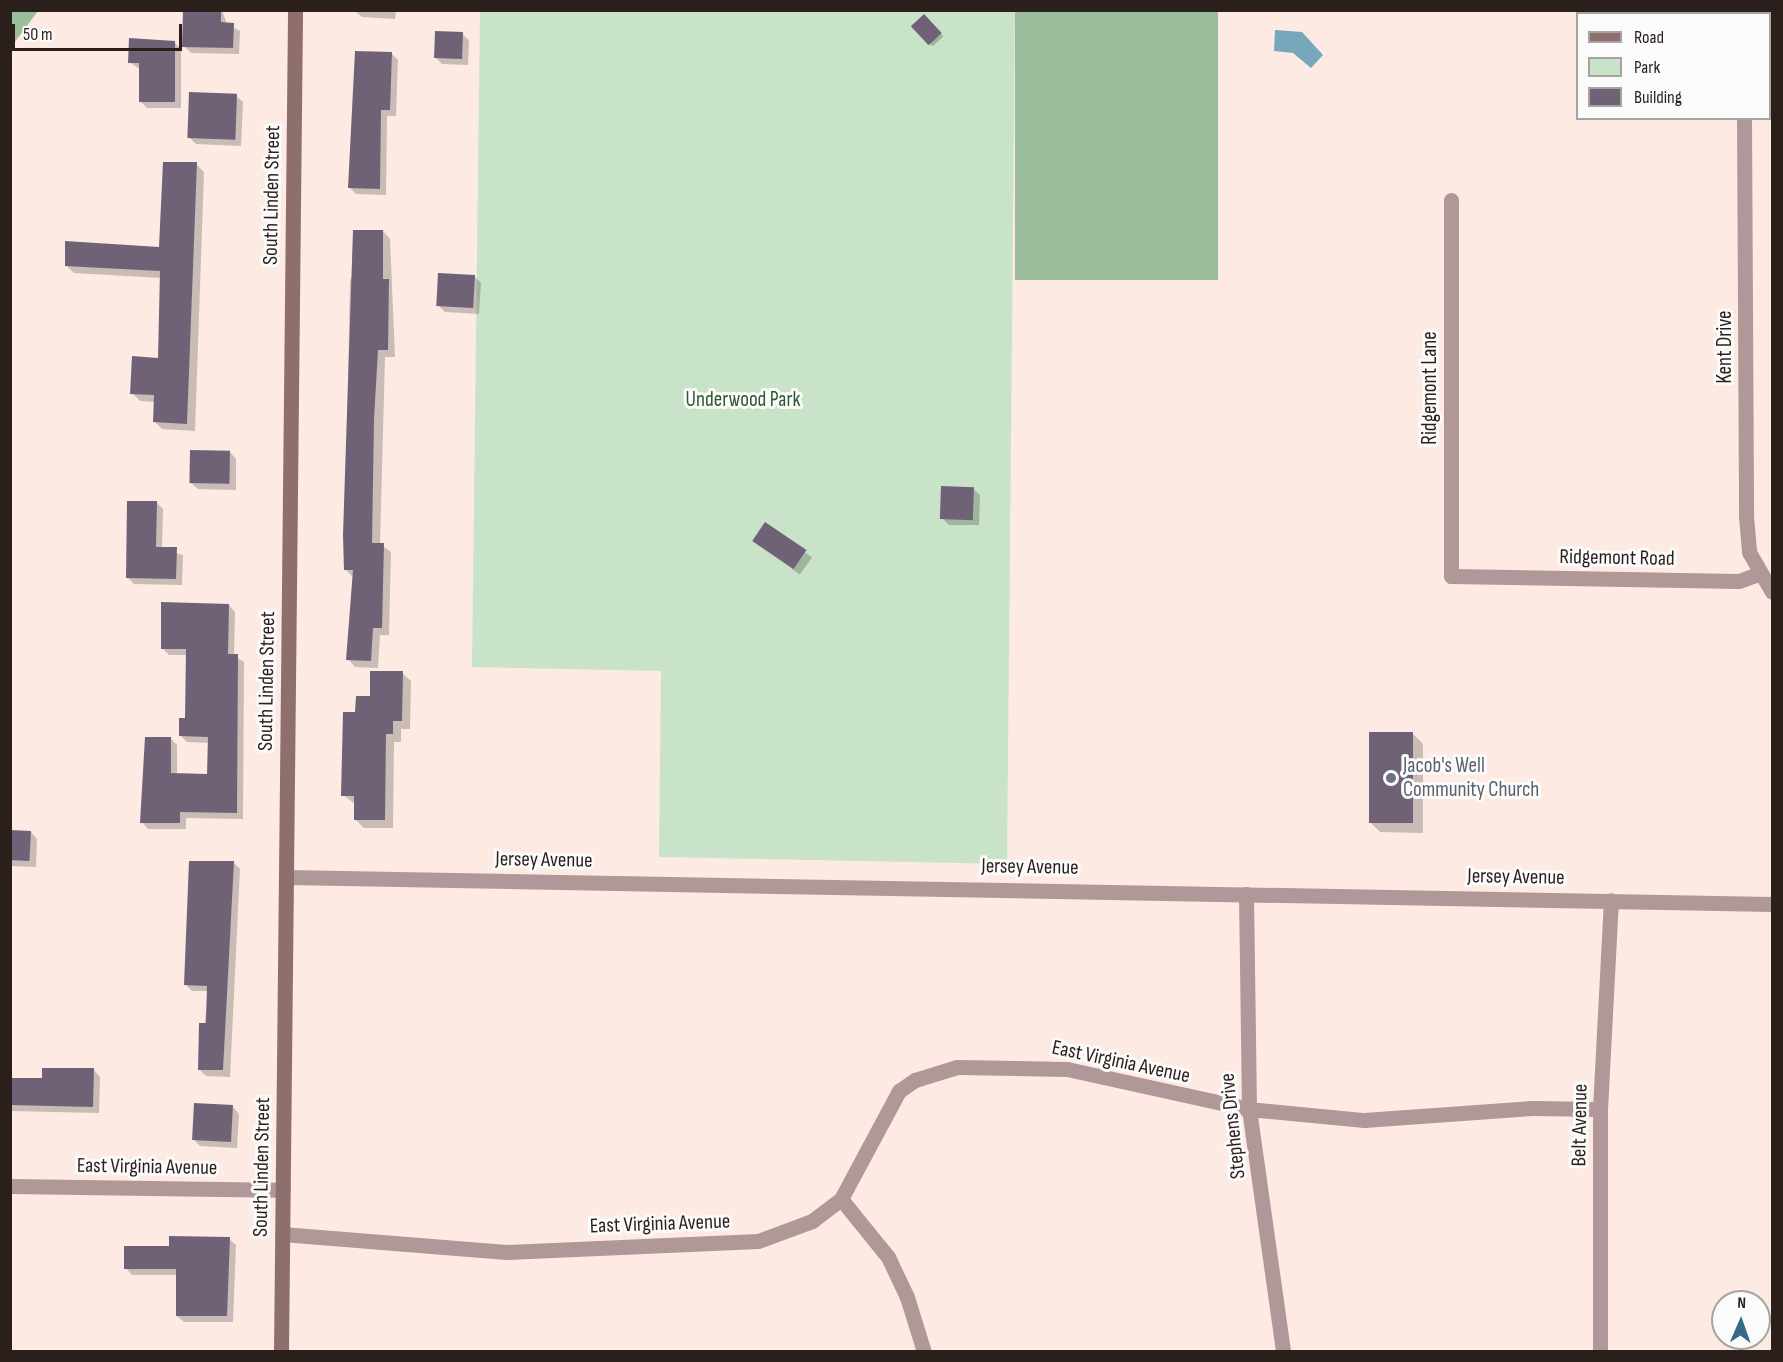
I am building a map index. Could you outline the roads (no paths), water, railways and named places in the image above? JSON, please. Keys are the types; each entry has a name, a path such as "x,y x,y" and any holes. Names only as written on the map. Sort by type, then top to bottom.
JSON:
{"main road":[{"name":"South Linden Street","path":"281,1352 295,10"}],"street":[{"name":"Kent Drive","path":"1744,120 1746,516 1749,552 1758,574"},
{"name":"Ridgemont Lane","path":"1451,200 1451,576"},
{"name":"Ridgemont Road","path":"1451,576 1739,581 1758,574"},
{"path":"1758,574 1773,592"},
{"name":"Jersey Avenue","path":"286,877 1773,904"},
{"name":"Stephens Drive","path":"1246,894 1249,1108 1283,1352"},
{"name":"Belt Avenue","path":"1600,1352 1600,1109 1611,900"},
{"name":"East Virginia Avenue","path":"282,1234 506,1252 731,1243 787,1234 841,1199 899,1091 915,1080 957,1067 1066,1069 1249,1108 1364,1120 1533,1107 1600,1109"},
{"name":"East Virginia Avenue","path":"10,1186 283,1190"},
{"path":"841,1199 888,1257 924,1352"}],"water":[{"path":"1275,30 1302,32 1323,55 1311,68 1293,53 1274,51"}],"place":[{"name":"Jacob's Well Community Church","path":"1391,778"}],"park label":[{"name":"Underwood Park","path":"743,400"}]}
